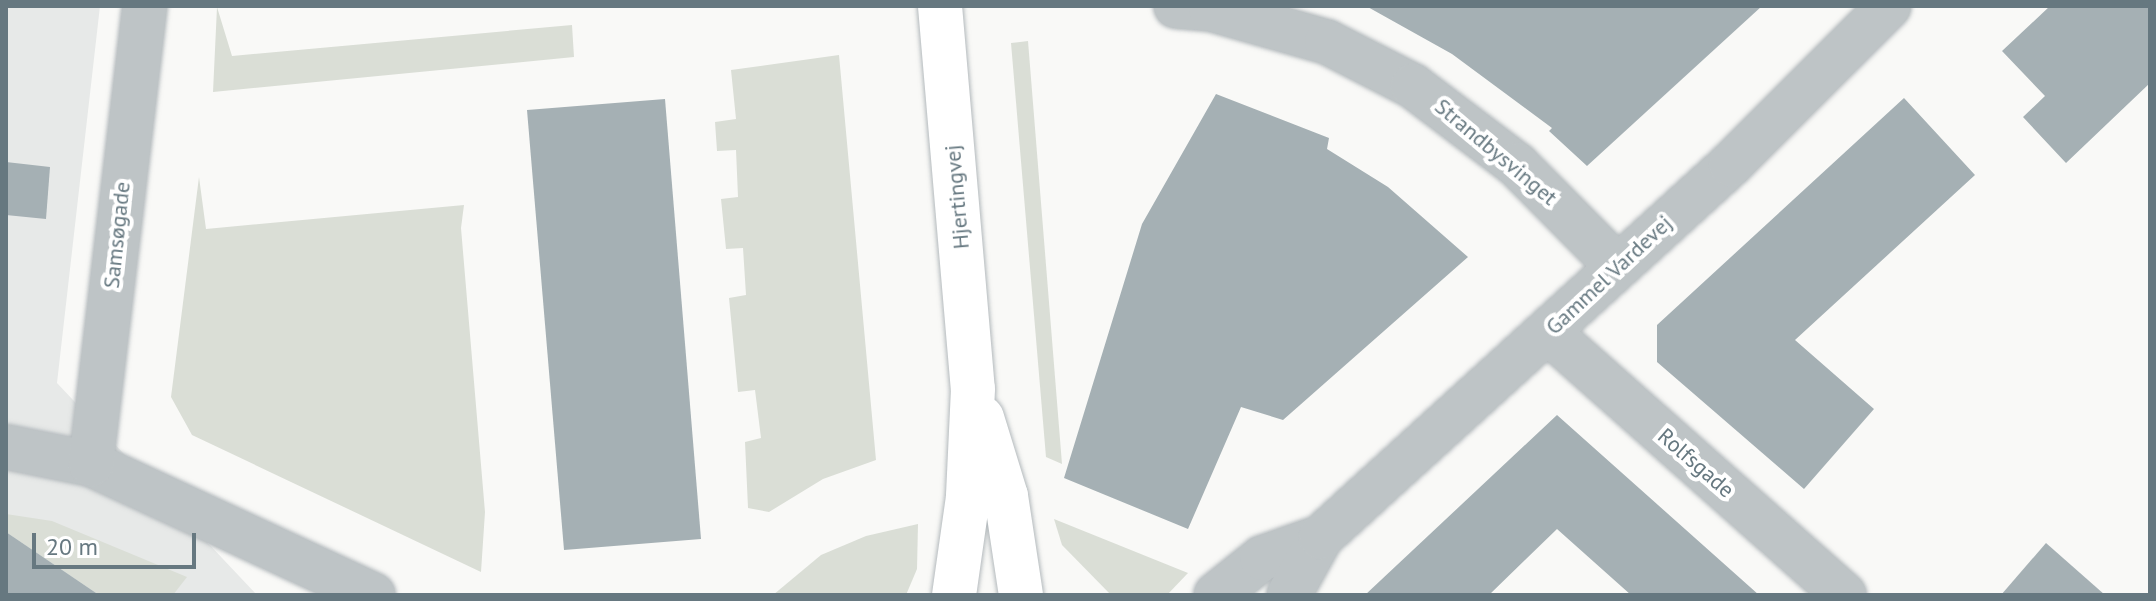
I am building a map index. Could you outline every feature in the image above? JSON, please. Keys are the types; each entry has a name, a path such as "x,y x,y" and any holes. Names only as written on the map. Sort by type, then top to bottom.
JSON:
{"main road":[{"name":"Hjertingvej","path":"940,6 973,389 968,497 954,595"},
{"name":"Hjertingvej","path":"973,389 1006,496 1021,595"}],"street":[{"name":"Samsøgade","path":"91,464 145,6"},
{"name":"Strandbysvinget","path":"1176,6 1211,9 1327,42 1413,86 1463,119 1517,165 1617,266"},
{"name":"Gammel Vardevej","path":"1289,595 1321,537 1731,164 1889,6"},
{"name":"Rolfsgade","path":"1548,332 1844,595"},
{"path":"6,447 91,464 373,595"},
{"name":"Gammel Vardevej","path":"1216,595 1262,558 1321,537"}],"shaded area":[{"path":"6,6 100,6 57,383 257,595 6,595"},
{"path":"217,7 232,56 572,25 574,57 213,92"},
{"path":"1028,41 1062,464 1046,457 1011,43"},
{"path":"839,55 876,460 823,479 769,512 748,508 745,442 761,438 755,390 738,392 729,298 746,295 743,248 726,249 721,199 738,197 736,150 717,151 715,122 736,119 731,70"},
{"path":"199,177 206,229 464,205 461,228 485,512 481,572 192,435 171,397"},
{"path":"6,514 52,521 187,577 173,595 99,595 6,532"},
{"path":"1054,519 1188,573 1167,595 1111,595 1062,545"},
{"path":"918,524 917,569 906,595 773,595 821,555 866,536"}],"building":[{"path":"1366,6 1762,6 1587,166 1549,131 1552,128 1452,54"},
{"path":"2050,6 2150,6 2150,83 2066,163 2023,117 2045,96 2002,51"},
{"path":"1216,94 1329,138 1327,149 1388,187 1468,257 1283,420 1241,407 1188,529 1064,478 1142,224"},
{"path":"1904,98 1975,175 1795,340 1874,409 1804,489 1657,362 1657,325"},
{"path":"665,99 701,539 564,550 527,110"},
{"path":"6,162 50,167 46,219 6,215"},
{"path":"1557,415 1759,595 1631,595 1557,529 1489,595 1365,595"},
{"path":"6,532 99,595 6,595"},
{"path":"2046,543 2105,595 2001,595"}]}
